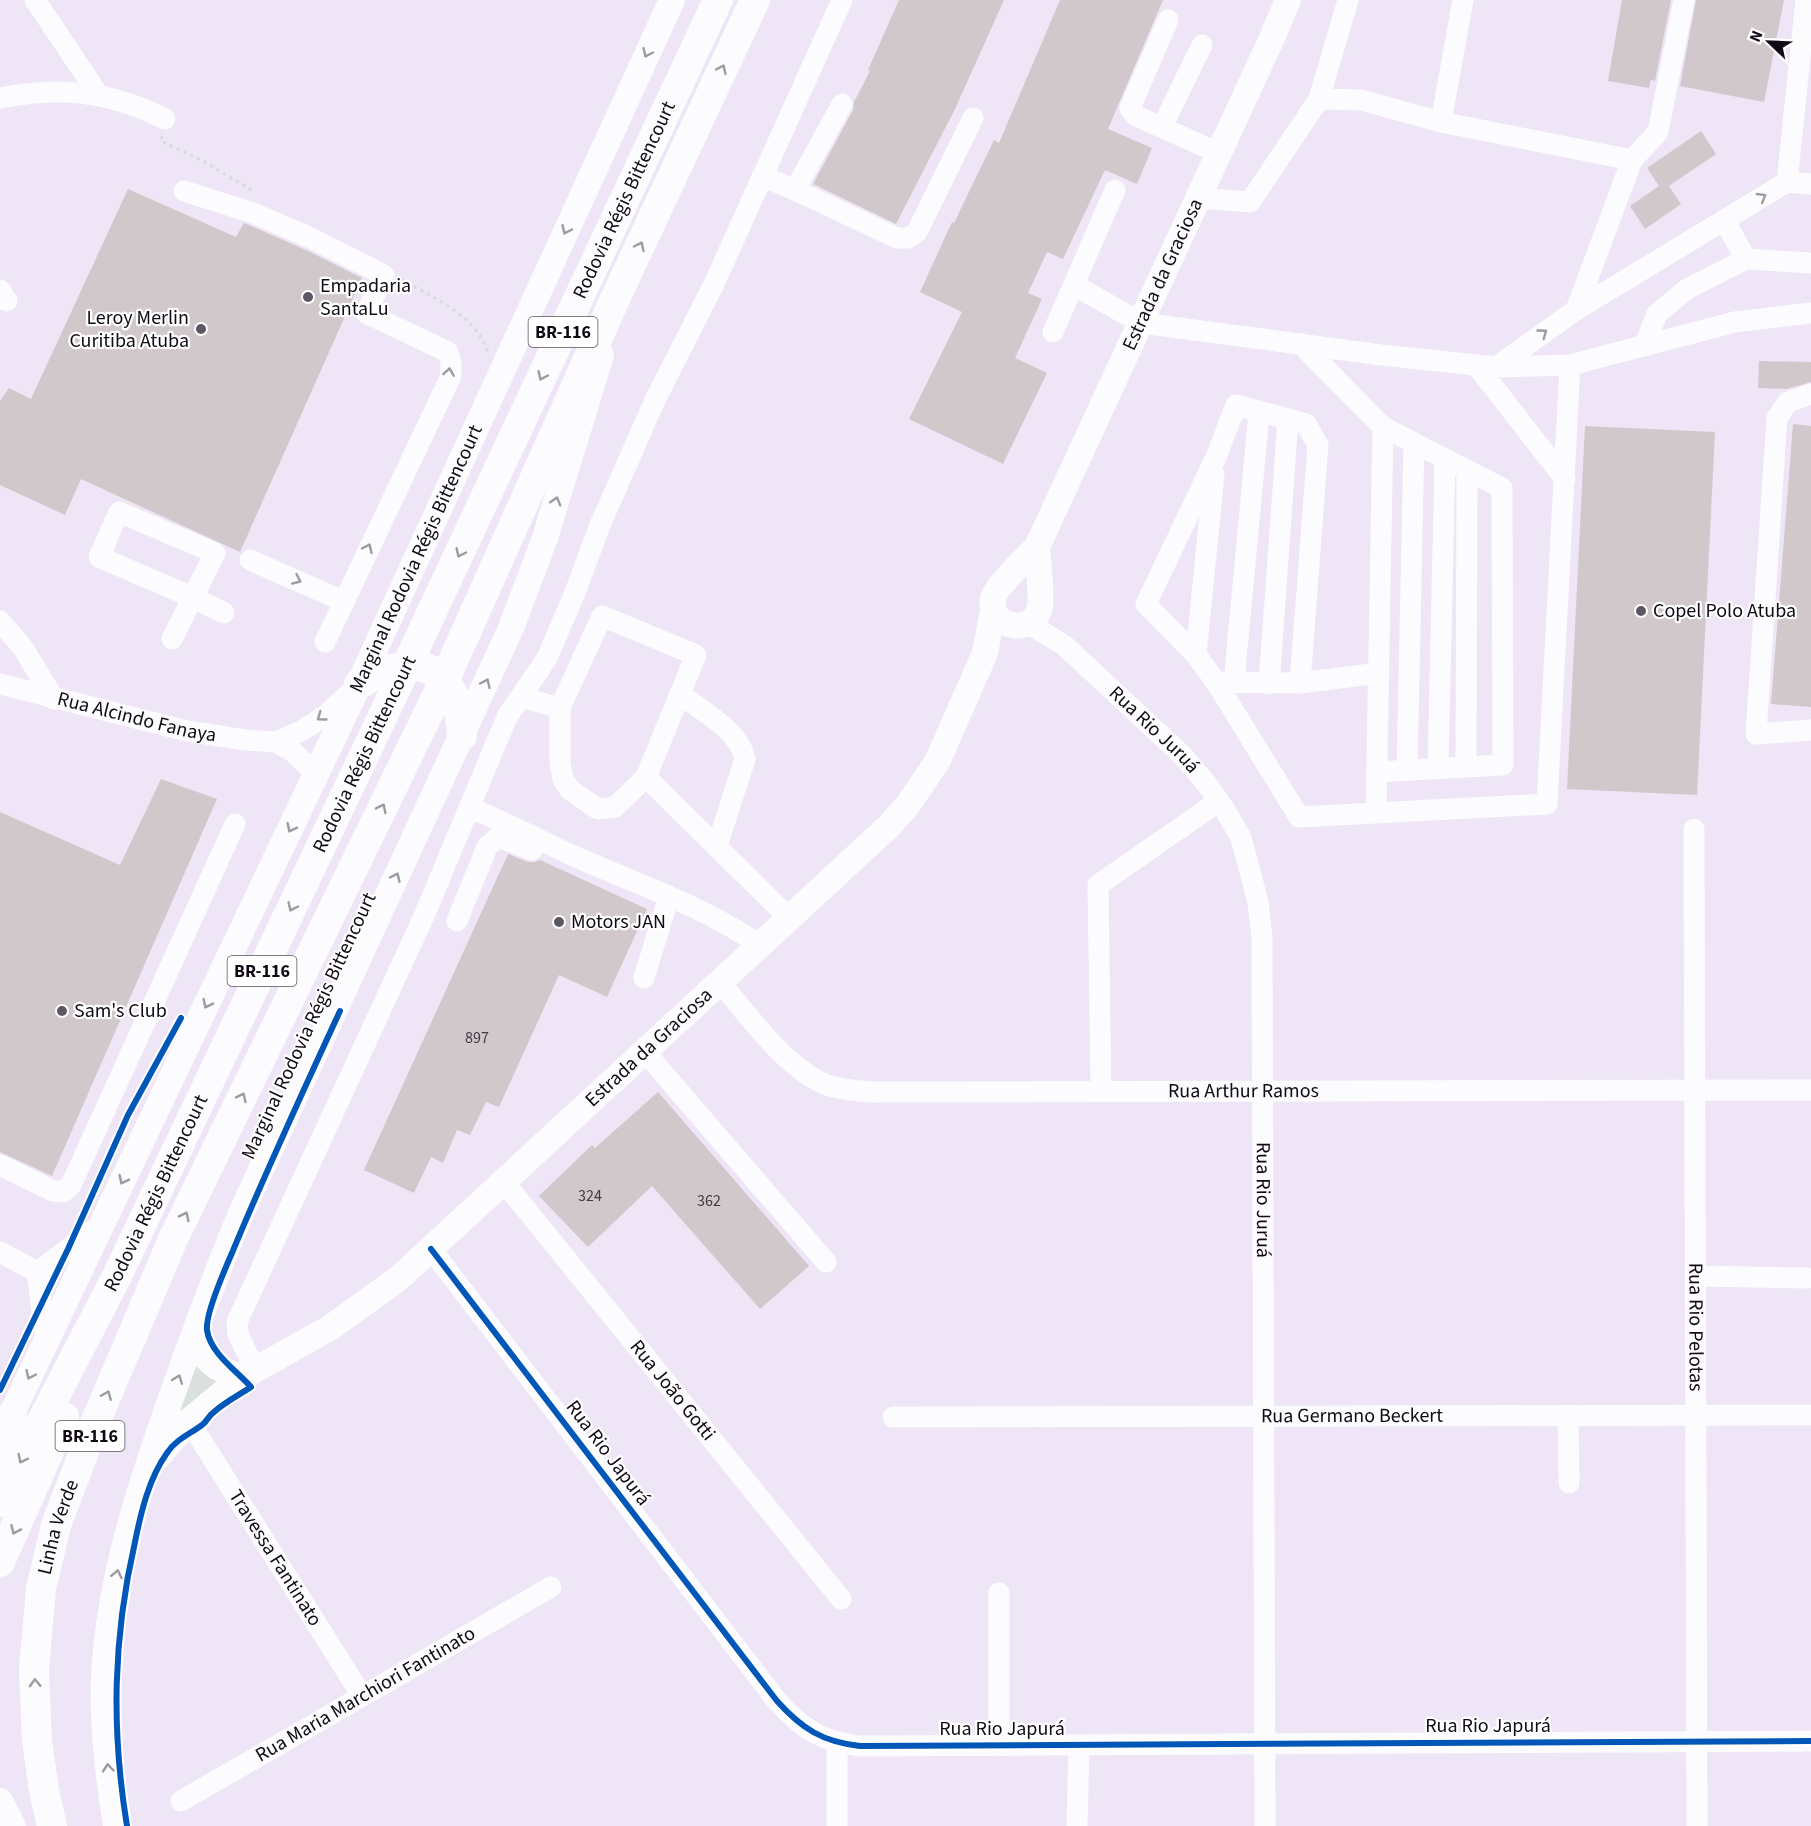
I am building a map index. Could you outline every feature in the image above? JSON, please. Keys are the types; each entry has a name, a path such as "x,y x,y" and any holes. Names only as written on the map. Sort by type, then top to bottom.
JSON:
{"highway":[{"name":"Rodovia Régis Bittencourt","path":"0,1502 117,1276 407,665 718,0"},
{"name":"Rodovia Régis Bittencourt","path":"217,1150 445,679 615,299 755,0"},
{"path":"359,684 382,672 407,665 434,672 445,679 456,700 460,713 462,736"},
{"name":"Linha Verde","path":"52,1826 37,1742 34,1669 41,1589 56,1525 117,1368 174,1237 217,1150"},
{"name":"BR-116","path":"0,1562 94,1347 117,1276"},
{"path":"0,1452 6,1427"}],"main road":[{"name":"Marginal Rodovia Régis Bittencourt","path":"6,1427 317,775 672,0"},
{"name":"Estrada da Graciosa","path":"144,1473 189,1421 249,1373 330,1328 399,1278 888,827 923,784 937,762 985,653 993,599 997,589 1037,547 1142,323 1288,0"},
{"name":"Marginal Rodovia Régis Bittencourt","path":"116,1826 105,1729 104,1677 116,1579 144,1473 194,1334 242,1211 511,628 544,538 594,381 615,299"},
{"name":"Estrada da Graciosa","path":"985,653 1031,613 1037,547"},
{"path":"993,610 999,619 1008,625 1031,613 1034,587 1025,580 1015,579 1005,582"},
{"path":"194,1334 198,1347 209,1360 229,1373 249,1373"},
{"path":"0,1801 14,1826"}],"street":[{"path":"249,1373 237,1322 419,926 507,717 547,658 600,525 650,411 714,284 842,0"},
{"path":"1199,198 1250,202 1318,99 1348,0"},
{"path":"1441,122 1463,0"},
{"path":"1576,310 1632,160 1658,132 1684,0"},
{"path":"1787,182 1806,0"},
{"path":"40,2 98,94"},
{"path":"1168,20 1131,108 1136,116 1219,153"},
{"path":"1162,127 1202,45"},
{"path":"0,98 50,92 98,94 121,100 165,119"},
{"path":"1318,99 1361,100 1441,122 1632,160"},
{"path":"795,190 842,104"},
{"path":"762,176 897,238 908,238 917,232 973,118"},
{"path":"1486,367 1787,182 1811,184"},
{"path":"1053,332 1115,190"},
{"path":"184,191 253,213 311,238 384,275 366,313 448,352 451,376 325,642"},
{"path":"1724,220 1746,260"},
{"path":"1644,346 1657,314 1687,289 1746,260 1811,263"},
{"path":"1074,285 1142,323 1381,356 1486,367 1570,365 1735,322 1811,313"},
{"path":"1301,344 1383,427 1502,488 1503,765 1377,772"},
{"path":"1300,683 1318,445 1305,424 1236,405 1216,457 1146,604 1196,656 1225,682 1299,818 1547,804 1570,365"},
{"path":"1486,367 1564,479"},
{"path":"1811,394 1788,402 1777,418 1756,734 1811,730"},
{"path":"1225,682 1259,412"},
{"path":"1269,684 1288,419"},
{"path":"1376,813 1383,427"},
{"path":"1407,770 1414,443"},
{"path":"1196,656 1216,457"},
{"path":"1438,768 1445,459"},
{"path":"1466,766 1467,470"},
{"path":"172,639 194,598 215,553 119,512 99,557 194,598 224,613"},
{"path":"250,560 343,601"},
{"name":"Rua Rio Juruá","path":"1031,613 1182,755 1219,801 1241,838 1258,902 1262,937 1265,1826"},
{"path":"602,616 696,655 680,694 646,777 615,807 598,809 570,790 563,779 560,762 561,708 602,616"},
{"path":"0,621 23,648 54,699"},
{"path":"1225,682 1300,683 1379,673"},
{"name":"Rua Alcindo Fanaya","path":"0,684 187,731 225,738 276,742 303,730 326,715 359,684"},
{"path":"680,694 735,736 744,750 746,759 717,846"},
{"path":"521,697 561,708"},
{"path":"276,742 292,751 317,775"},
{"path":"646,777 789,918"},
{"path":"1101,1091 1098,885 1219,801"},
{"path":"470,808 735,928 760,945"},
{"path":"0,1165 53,1191 63,1192 71,1185 235,824"},
{"name":"Rua Rio Pelotas","path":"1694,829 1697,1826"},
{"path":"457,921 487,847 498,837 555,861 571,864 580,859"},
{"path":"644,978 669,897"},
{"name":"Rua Arthur Ramos","path":"720,982 788,1060 804,1073 826,1085 850,1090 872,1092 1811,1090"},
{"path":"645,1052 826,1262"},
{"name":"Rua João Gotti","path":"504,1182 842,1599"},
{"path":"37,1272 102,1224"},
{"name":"Rua Rio Japurá","path":"431,1249 777,1701 792,1718 811,1731 837,1743 860,1746 999,1746 1811,1741"},
{"path":"0,1252 37,1272"},
{"path":"37,1272 46,1340"},
{"path":"1696,1276 1807,1278"},
{"path":"1568,1415 1569,1483"},
{"name":"Rua Germano Beckert","path":"893,1417 1811,1415"},
{"name":"Travessa Fantinato","path":"189,1421 362,1696"},
{"name":"Rua Maria Marchiori Fantinato","path":"181,1801 551,1587"},
{"path":"999,1593 999,1746"},
{"path":"837,1743 837,1826"},
{"path":"1077,1826 1079,1745"}],"shaded area":[{"path":"197,1356 226,1380 171,1429"}],"building":[{"path":"899,0 1004,0 955,109 896,224 813,184 853,110 854,102 870,71 868,70"},
{"path":"1060,0 1163,0 1108,129 1152,148 1137,184 1105,170 1063,259 1047,252 1028,293 1042,299 1015,358 1047,373 1003,464 909,419 962,312 920,292 952,222 954,223 994,140 999,143"},
{"path":"1622,0 1671,0 1655,81 1651,80 1649,88 1608,81"},
{"path":"1696,0 1784,0 1764,102 1680,86"},
{"path":"1701,131 1716,154 1669,186 1681,204 1645,229 1630,206 1659,186 1647,168"},
{"name":"Leroy Merlin Curitiba Atuba","path":"128,189 236,237 244,223 362,278 240,552 81,479 65,515 0,485 0,401 9,388 31,399"},
{"path":"1759,361 1811,362 1811,382 1787,389 1758,388"},
{"path":"1793,424 1811,426 1811,707 1771,704"},
{"name":"Copel Polo Atuba","path":"1585,426 1715,432 1697,795 1567,789"},
{"name":"Sam's Club","path":"161,779 217,799 52,1176 0,1152 0,812 120,865"},
{"path":"508,854 528,862 540,860 647,909 607,997 559,975 499,1107 486,1102 470,1135 457,1130 443,1163 431,1157 414,1193 364,1170"},
{"path":"658,1092 809,1266 760,1309 652,1186 588,1247 539,1196 592,1145 595,1148"}],"cycle path":[{"path":"127,1826 118,1754 117,1683 122,1613 143,1507 155,1473 170,1448 204,1424 218,1408 251,1387 213,1346 207,1330 209,1313 220,1280 258,1192 340,1011"},
{"path":"0,1390 68,1249 128,1115 181,1018"},
{"path":"431,1249 777,1701 804,1726 835,1741 860,1746 1811,1741"}],"place":[{"name":"Empadaria SantaLu","path":"308,297"},
{"name":"Leroy Merlin Curitiba Atuba","path":"201,329"},
{"name":"Copel Polo Atuba","path":"1641,611"},
{"name":"Motors JAN","path":"559,922"},
{"name":"Sam's Club","path":"62,1011"}]}
